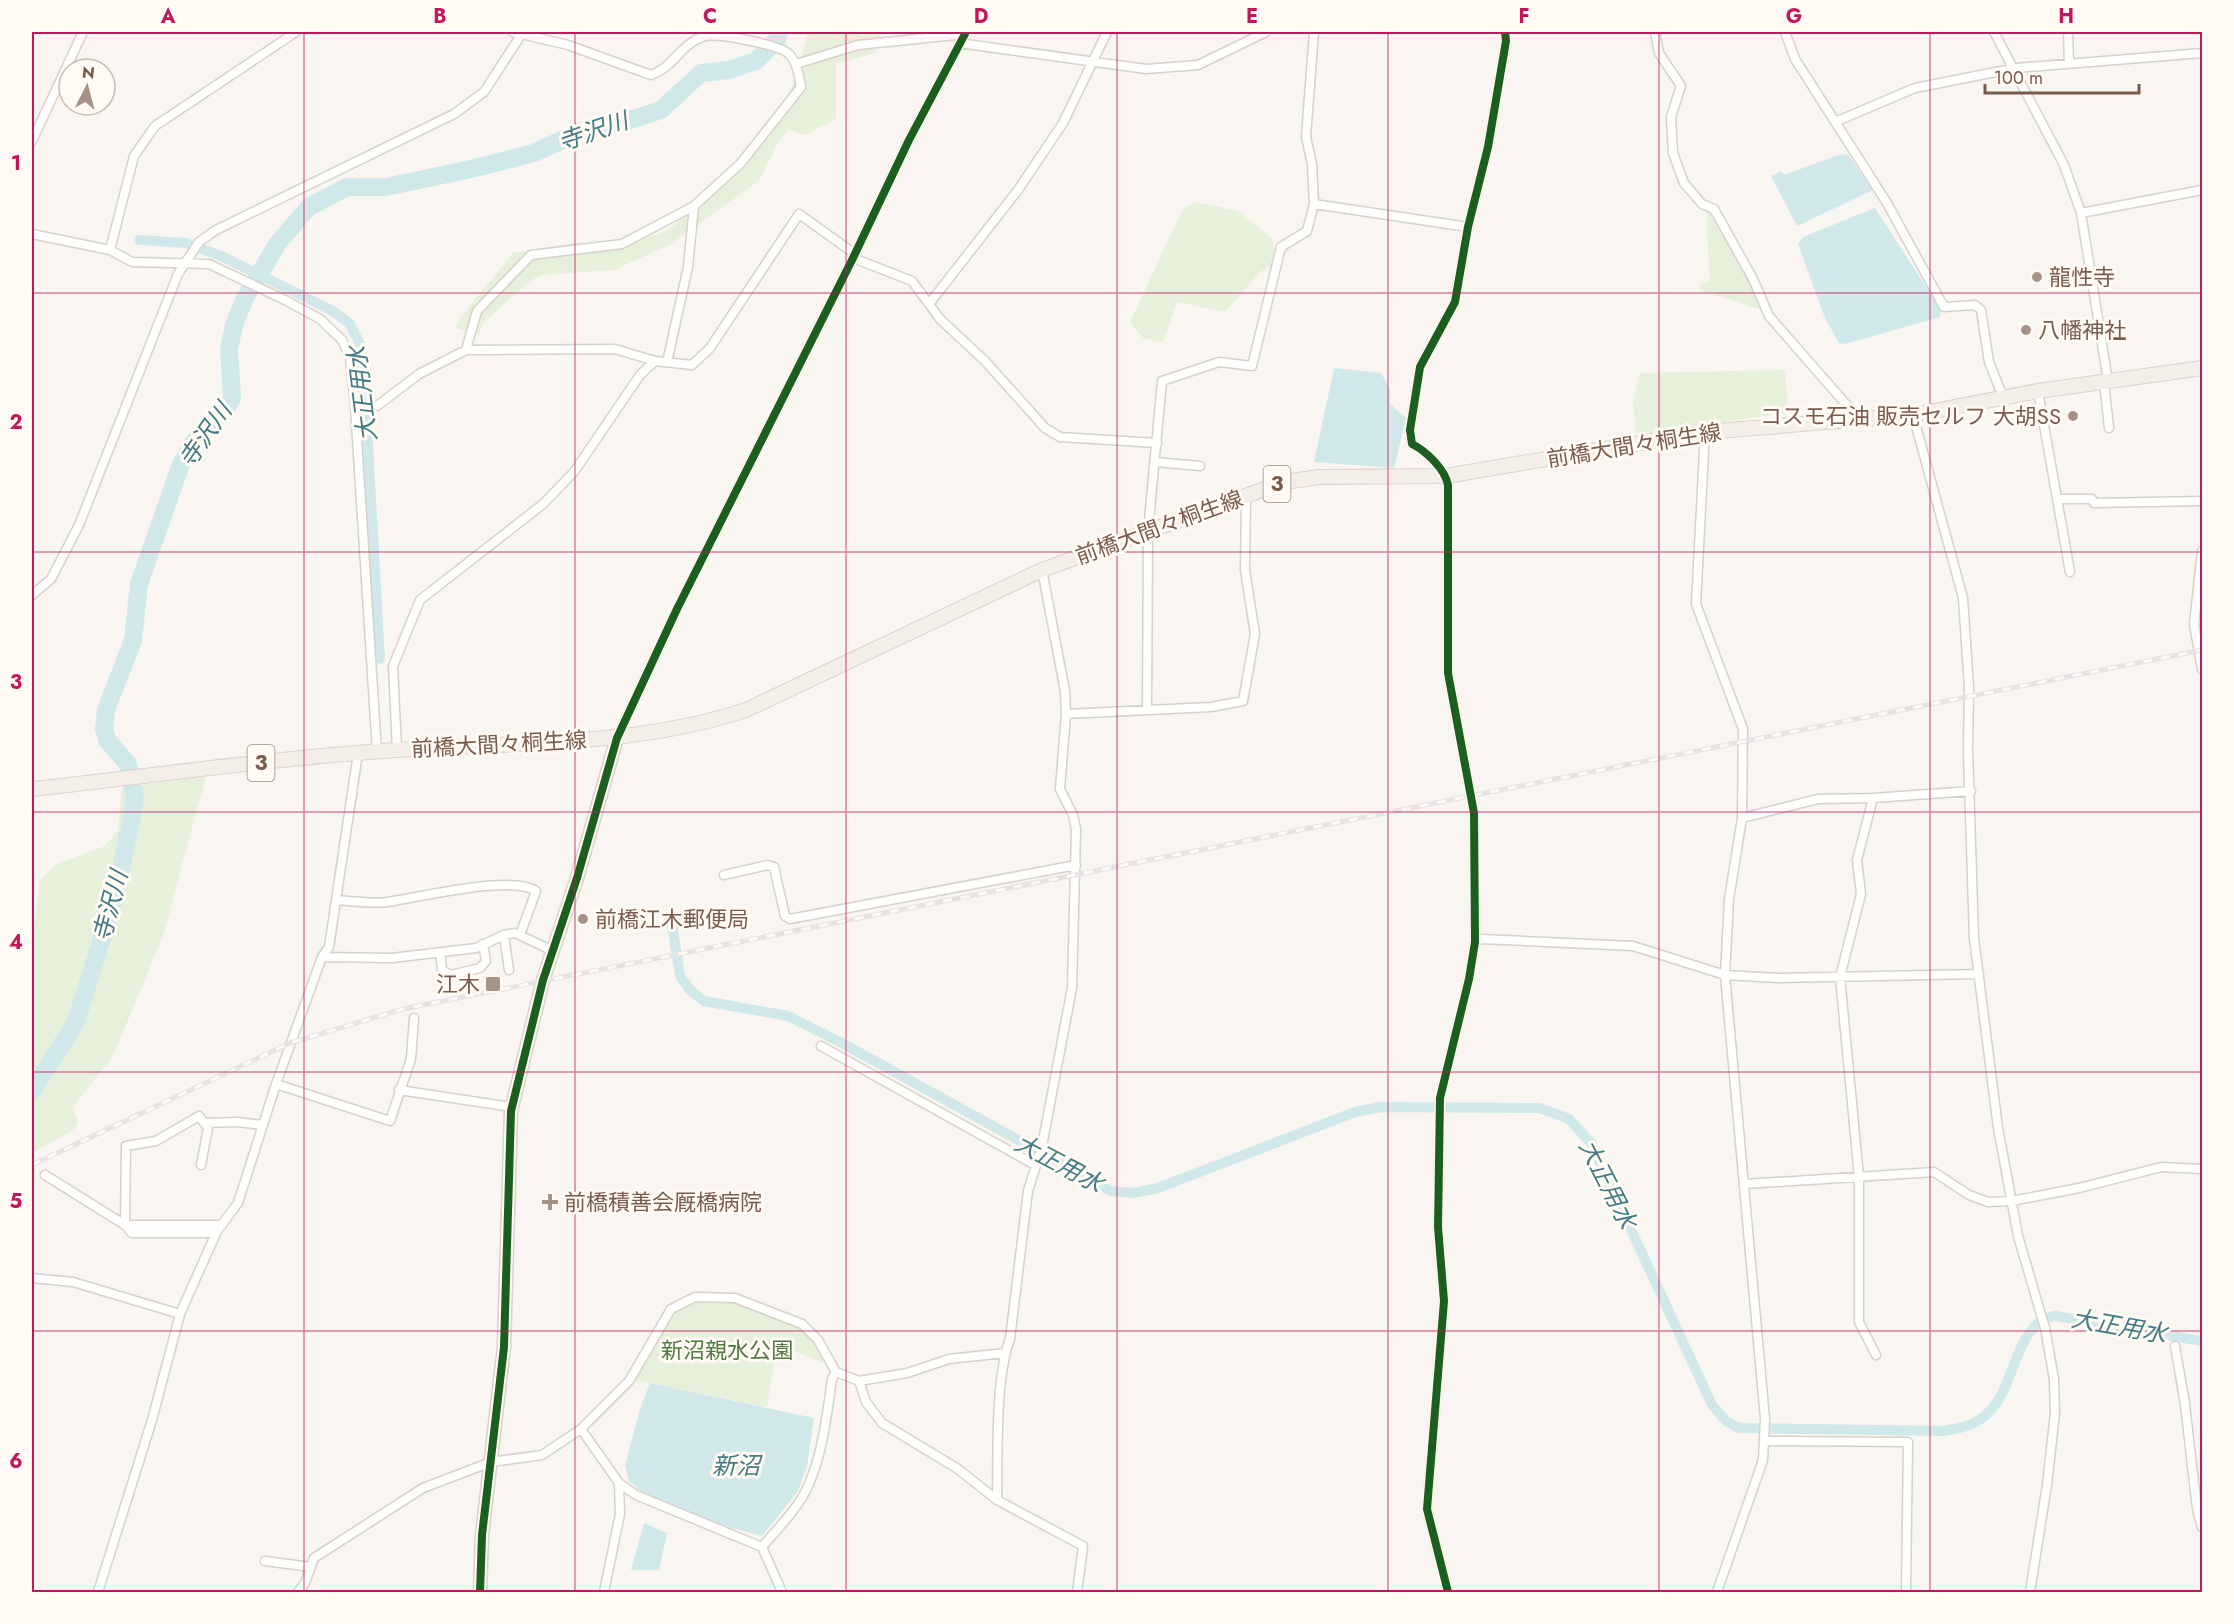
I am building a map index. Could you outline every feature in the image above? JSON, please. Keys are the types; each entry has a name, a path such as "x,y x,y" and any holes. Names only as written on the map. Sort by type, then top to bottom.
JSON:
{"main road":[{"name":"前橋大間々桐生線","path":"32,789 358,753 617,738 659,733 713,721 746,710 1042,570 1246,494 1292,480 1319,477 1446,476 1705,432 1913,415 2038,391 2202,368"}],"street":[{"path":"32,141 83,32"},
{"path":"110,250 134,156 155,126 296,32"},
{"path":"929,304 1018,190 1062,123 1107,32"},
{"path":"960,44 1146,69 1198,65 1266,32"},
{"path":"1147,710 1148,531 1162,381 1219,362 1252,366 1281,247 1308,231 1314,204 1312,164 1306,137 1314,32"},
{"path":"1448,1593 1427,1509 1444,1301 1438,1227 1440,1098 1469,979 1475,942 1474,813 1448,673 1446,476 1424,451 1412,444 1410,430 1420,367 1455,302 1468,226 1488,147 1506,41 1505,32"},
{"path":"1655,32 1659,53 1681,86 1671,117 1673,153 1684,183 1702,204 1714,209 1754,279 1769,316 1859,419"},
{"path":"1785,32 1795,59 1887,203 1944,307 1975,305 1981,310 1989,362 2003,397"},
{"path":"1994,32 2063,163 2081,213 2106,381 2109,428"},
{"path":"2068,32 2069,63"},
{"path":"32,595 51,579 79,525 178,274 199,242 216,230 454,114 484,92 517,33 568,45 651,75 665,70 689,43 704,36 719,34 787,52 796,64 801,87 741,163 694,206 622,244 531,255 477,311 466,350"},
{"path":"480,1593 482,1535 504,1347 508,1138 512,1107 553,951 577,879 617,738 676,609 854,256 909,140 965,33"},
{"path":"796,64 858,45 965,33"},
{"path":"1835,122 1915,88 2012,70 2069,63 2202,53"},
{"path":"2081,213 2202,190"},
{"path":"1314,204 1468,226"},
{"path":"667,362 688,267 694,206"},
{"path":"358,407 374,406 419,374 466,350 615,349 655,361 692,365 710,348 776,252 799,214 854,256 912,281 940,319 985,361 1046,428 1060,437 1157,443"},
{"path":"32,234 110,250 132,262 188,259 209,264 320,319 342,340 350,357 358,407 387,751"},
{"path":"387,751 393,666 420,600 551,496 574,472 640,375 655,361"},
{"path":"2038,391 2070,572"},
{"path":"1913,415 1963,598 1969,688 1968,751 1974,938 1998,1128 2026,1270 2045,1328 2054,1379 2055,1413 2030,1593"},
{"path":"1705,432 1696,604 1743,729 1742,818 1729,899 1725,975 1765,1419 1765,1439 1760,1469 1717,1593"},
{"path":"1155,462 1200,466"},
{"path":"1066,714 1211,707 1243,701 1255,634 1245,570 1246,494"},
{"path":"2057,499 2091,499 2094,503 2202,501"},
{"path":"2202,551 2194,624 2202,669"},
{"path":"997,1500 998,1430 1005,1353 1010,1339 1028,1191 1042,1146 1072,988 1075,821 1060,789 1066,714 1065,691 1042,570"},
{"path":"98,1593 152,1420 180,1314 216,1233 238,1203 276,1084 322,957 329,947 358,753"},
{"path":"1742,818 1818,799 1873,798 1971,791"},
{"path":"1873,798 1857,860 1861,894 1840,977 1859,1177 1859,1322 1876,1355"},
{"path":"724,875 768,865 774,867 785,916 790,919 1076,865"},
{"path":"336,900 385,903 493,886 528,885 536,891 520,935"},
{"path":"322,957 392,958 483,944 504,935 520,935 553,951"},
{"path":"504,935 508,970"},
{"path":"1475,942 1482,939 1633,946 1725,975 1778,978 1979,974"},
{"path":"440,952 442,970 451,975 480,968 486,961 483,944"},
{"path":"276,1084 390,1121 411,1059 414,1018"},
{"path":"821,1046 1036,1163"},
{"path":"399,1090 512,1107"},
{"path":"125,1225 126,1146 156,1141 199,1116 208,1128 201,1165"},
{"path":"205,1123 237,1122 262,1125"},
{"path":"1745,1184 1934,1172 1970,1196 1988,1202 2012,1201 2161,1167 2202,1169"},
{"path":"45,1175 125,1225 132,1233 216,1233"},
{"path":"125,1225 222,1225"},
{"path":"32,1278 73,1282 180,1314"},
{"path":"298,1593 305,1583 314,1558 423,1488 490,1462 542,1455 581,1429 629,1381 671,1309 695,1297 735,1298 802,1324 818,1340 836,1372 859,1381 907,1373 949,1359 1005,1353"},
{"path":"2175,1346 2185,1404 2197,1509 2202,1527"},
{"path":"762,1547 797,1505 809,1484 824,1433 832,1379 836,1372"},
{"path":"859,1381 866,1402 882,1423 958,1469 997,1500 1083,1546 1077,1593"},
{"path":"581,1429 619,1484 636,1495 762,1547 782,1593"},
{"path":"1765,1439 1908,1442 1906,1593"},
{"path":"604,1593 620,1514 619,1484"},
{"path":"265,1561 311,1567"}],"green space":[{"path":"809,32 882,32 875,53 836,64 836,119 804,135 788,130 779,141 759,181 671,244 614,270 544,275 531,280 482,324 479,334 456,328 459,319 513,253 580,242 612,251 668,230 748,165 792,86"},
{"path":"1196,202 1238,211 1272,238 1277,263 1260,272 1225,312 1177,302 1163,343 1143,338 1130,322 1183,209"},
{"path":"1706,210 1713,214 1751,280 1762,310 1699,290 1701,283 1710,280"},
{"path":"1785,370 1788,413 1636,434 1633,402 1640,373"},
{"path":"206,776 163,936 113,1056 73,1107 78,1124 72,1131 32,1153 32,944 40,880 57,864 105,846 118,830 122,788"},
{"name":"新沼親水公園","path":"697,1302 735,1302 801,1327 816,1342 828,1365 777,1344 767,1407 635,1380 673,1311"}],"water":[{"path":"1841,154 1848,155 1873,190 1797,226 1771,176 1781,171 1784,175"},
{"path":"1875,208 1941,310 1940,317 1845,344 1839,343 1825,318 1798,244 1803,237"},
{"path":"1334,368 1381,373 1390,389 1390,404 1406,418 1394,468 1314,462"},
{"name":"新沼","path":"650,1383 814,1418 807,1466 798,1491 762,1536 722,1525 642,1492 629,1481 625,1466 640,1409"},
{"path":"644,1523 667,1533 659,1570 631,1570"}],"waterway":[{"name":"寺沢川","path":"32,1091 76,1022 115,896 131,822 135,799 128,764 107,740 104,728 106,710 133,640 139,584 181,464 194,442 227,407 232,398 229,349 234,325 245,298 278,243 309,207 347,187 386,187 471,169 534,153 583,130 618,124 661,110 701,73 729,70 756,61 777,40 779,32"},
{"name":"大正用水","path":"139,240 186,243 221,256 333,311 350,324 360,344 364,373 380,659"},
{"name":"大正用水","path":"672,923 680,976 690,990 704,1001 788,1016 842,1043 1111,1191 1133,1193 1158,1188 1355,1112 1381,1107 1540,1108 1569,1119 1591,1143 1712,1405 1726,1421 1739,1428 1942,1431 1968,1426 1982,1418 2000,1398 2029,1333 2046,1318 2055,1316 2202,1341"}],"railway":[{"path":"32,1165 290,1043 403,1009 2202,650"}],"cycle path":[{"path":"480,1592 482,1535 504,1347 511,1111 543,980 577,878 617,738 677,609 853,258 909,140 966,32"},
{"path":"1448,1592 1427,1509 1444,1301 1438,1227 1440,1098 1469,979 1475,942 1474,813 1448,673 1448,485 1434,461 1412,444 1410,430 1420,367 1455,302 1468,227 1488,147 1506,41 1505,32"}],"place":[{"name":"龍性寺","path":"2037,277"},
{"name":"八幡神社","path":"2026,330"},
{"name":"コスモ石油 販売セルフ 大胡SS","path":"2073,416"},
{"name":"前橋江木郵便局","path":"583,919"},
{"name":"江木","path":"493,984"},
{"name":"前橋積善会厩橋病院","path":"550,1202"}]}
